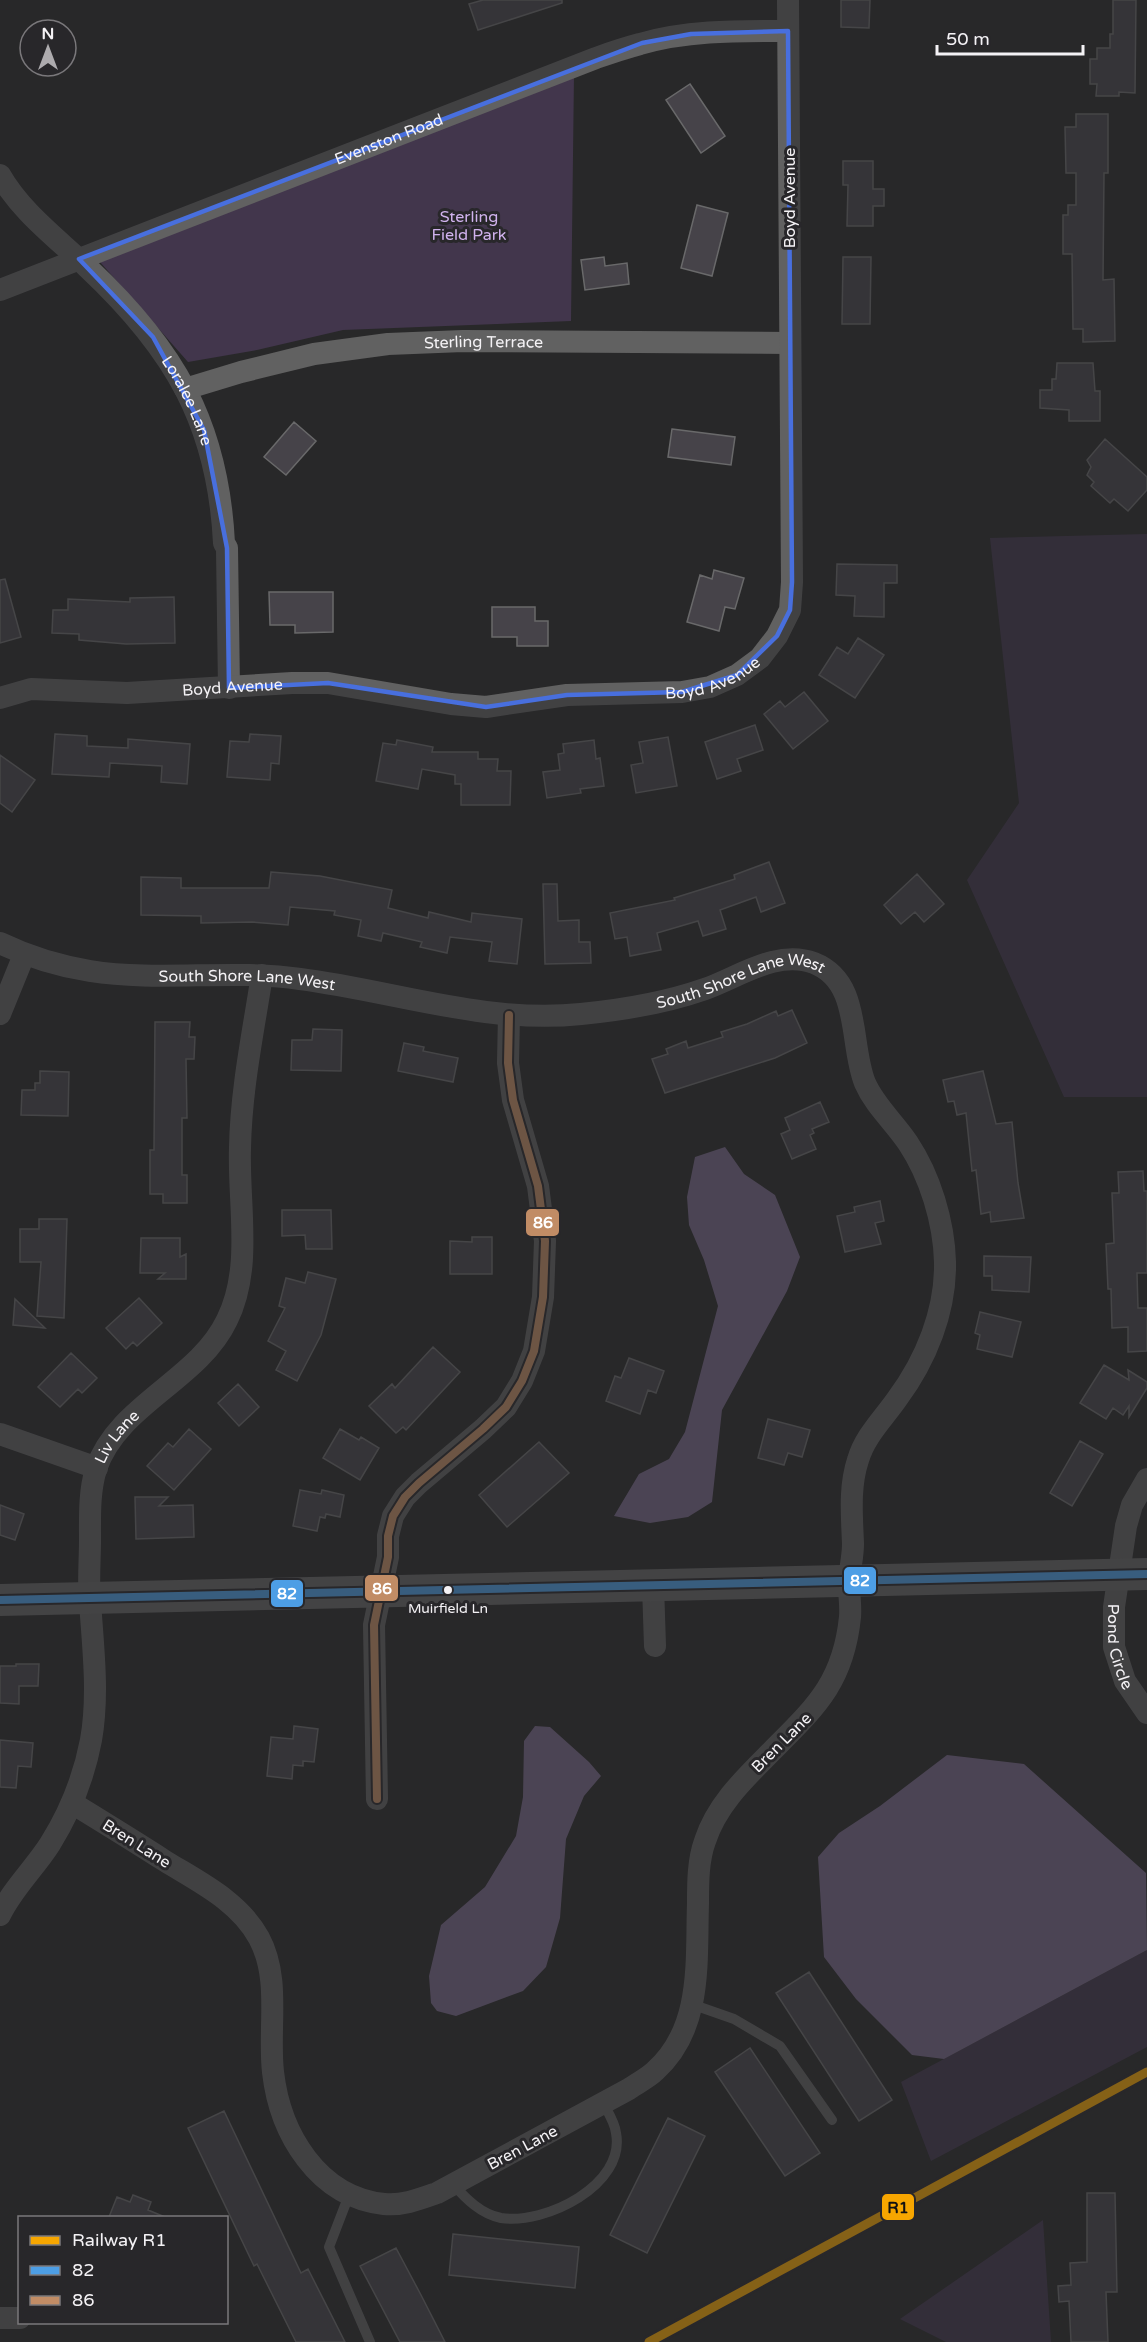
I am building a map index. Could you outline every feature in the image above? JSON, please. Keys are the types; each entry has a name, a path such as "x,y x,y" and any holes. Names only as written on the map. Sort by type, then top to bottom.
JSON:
{"street":[{"name":"Boyd Avenue","path":"0,698 32,689 127,693 328,683 451,704 486,707 567,695 682,692 710,687 737,675 760,658 777,636 790,610 792,582 788,0"},
{"name":"Evenston Road","path":"0,290 585,62 642,43 691,34 788,31"},
{"name":"Loralee Lane","path":"0,175 7,187 30,213 118,296 153,337 185,389 204,430 222,504 224,543 227,548 229,688"},
{"name":"Sterling Terrace","path":"185,389 314,354 388,345 463,341 790,343"},
{"name":"South Shore Lane West","path":"0,943 24,955 93,972 262,975 344,986 444,1007 509,1015 576,1015 642,1007 705,989 788,958 811,962 830,971 844,990 851,1011 858,1064 867,1089 881,1111 908,1143 927,1180 939,1221 945,1262 941,1304 929,1345 909,1382 869,1434 858,1457 851,1504 853,1556 848,1580"},
{"path":"0,1014 24,955"},
{"name":"Liv Lane","path":"0,1915 10,1894 49,1845 72,1803 81,1782 91,1738 95,1695 90,1598 90,1508 91,1488 97,1468 116,1434 137,1412 188,1369 211,1346 227,1320 238,1292 241,1261 239,1150 241,1116 262,975"},
{"path":"377,1799 374,1624 388,1557 388,1536 393,1516 405,1497 483,1430 506,1407 522,1381 534,1351 543,1297 544,1241 538,1186 513,1100 508,1064 509,1015"},
{"path":"0,1434 97,1468"},
{"name":"Pond Circle","path":"1147,1479 1132,1505 1126,1526 1132,1574 1114,1607 1114,1647 1125,1681 1147,1713"},
{"path":"0,1600 1132,1574"},
{"name":"Bren Lane","path":"72,1803 218,1894 241,1913 259,1938 270,1965 273,1995 272,2063 278,2100 289,2127 315,2171 336,2188 359,2200 386,2204 412,2202 453,2184 629,2089 656,2070 677,2044 694,2006 698,1877 703,1844 717,1814 737,1786 813,1710 832,1684 844,1654 850,1611 848,1580"},
{"path":"653,1585 655,1646"},
{"path":"0,2318 18,2318"}],"lane":[{"path":"694,2006 734,2019 780,2046 832,2120"},
{"path":"453,2184 468,2201 500,2218 517,2219 537,2216 578,2199 608,2172 616,2151 616,2132 603,2103"},
{"path":"349,2195 329,2247 370,2342"}],"highlighted area":[{"path":"788,31 792,582 790,610 777,636 737,675 682,692 567,695 486,707 328,683 229,688 227,548 204,430 153,337 79,259 642,43 691,34"}],"green space":[{"name":"Sterling Field Park","path":"574,74 571,321 343,330 257,350 188,362 100,262"},
{"path":"1147,534 1147,1097 1064,1097 967,880 1019,803 990,538"},
{"path":"1147,1950 1147,2047 931,2161 901,2082"},
{"path":"1043,2220 1051,2342 946,2342 900,2319"}],"shaded area":[{"path":"725,1147 744,1174 775,1195 800,1257 787,1291 722,1410 712,1502 688,1517 650,1523 614,1516 639,1474 669,1459 685,1432 718,1306 704,1260 689,1225 687,1197 695,1157"},
{"path":"535,1726 550,1727 601,1776 584,1796 566,1839 560,1918 546,1967 523,1991 456,2016 437,2011 431,2003 429,1976 441,1925 485,1887 516,1836 523,1797 524,1741"},
{"path":"947,1755 1024,1764 1146,1873 1147,1950 944,2059 912,2055 856,1999 824,1957 818,1857 839,1833 880,1806"}],"building":[{"path":"483,0 562,0 562,3 478,30 469,4"},
{"path":"841,0 870,0 869,28 841,27"},
{"path":"1113,0 1136,0 1135,93 1119,92 1119,96 1096,96 1097,84 1090,84 1090,59 1097,59 1097,48 1110,48 1110,34 1113,34"},
{"path":"690,84 725,136 701,153 666,100"},
{"path":"1076,114 1108,114 1108,173 1104,173 1103,280 1114,279 1115,341 1083,342 1083,329 1073,329 1072,254 1063,254 1063,215 1068,215 1068,205 1076,205 1076,173 1066,173 1065,127 1076,127"},
{"path":"843,161 873,161 873,189 884,189 884,206 873,206 873,226 847,226 848,185 843,185"},
{"path":"697,205 728,213 712,276 681,268"},
{"path":"604,257 605,266 627,263 629,284 585,290 581,260"},
{"path":"843,257 871,257 870,324 842,324"},
{"path":"1057,363 1093,363 1095,391 1100,391 1100,421 1069,421 1069,410 1040,408 1040,390 1052,390 1052,379 1056,379"},
{"path":"294,422 316,441 286,475 264,457"},
{"path":"672,429 735,437 731,465 668,457"},
{"path":"1105,439 1147,477 1147,490 1128,511 1114,499 1110,503 1091,486 1094,482 1087,475 1091,467 1087,460"},
{"path":"837,564 897,565 897,583 884,583 884,617 854,616 855,596 836,595"},
{"path":"714,570 744,578 735,609 725,607 719,631 687,622 700,575 712,579"},
{"path":"5,579 21,637 0,643 0,580"},
{"path":"269,592 333,592 333,632 295,633 295,625 270,625"},
{"path":"174,597 175,643 126,644 79,640 79,634 52,633 53,610 68,610 68,599 130,602 130,598"},
{"path":"492,607 535,607 535,621 548,621 548,646 517,646 517,637 492,637"},
{"path":"858,638 884,655 855,698 819,675 837,647 848,654"},
{"path":"804,692 828,721 793,749 764,714 780,701 785,707"},
{"path":"755,725 763,750 737,759 741,771 717,779 705,742"},
{"path":"55,734 87,736 87,746 128,748 128,739 190,744 187,784 161,782 162,766 110,763 109,777 52,774"},
{"path":"250,734 281,736 279,764 271,763 270,780 227,777 230,741 249,742"},
{"path":"668,737 677,786 636,793 631,765 643,763 639,742"},
{"path":"397,740 433,747 432,752 478,752 478,759 498,759 497,771 511,771 510,805 461,805 461,784 455,784 455,775 422,769 418,789 376,781 383,743 396,745"},
{"path":"594,740 596,759 600,758 604,786 580,789 581,793 547,798 543,772 560,770 558,754 564,753 563,744"},
{"path":"0,755 35,780 12,812 0,803"},
{"path":"769,862 785,903 761,912 756,897 720,910 726,929 703,936 698,921 657,933 661,950 630,956 627,937 615,939 610,913 675,900 674,898 735,879 734,875"},
{"path":"271,872 320,876 392,890 388,908 428,918 429,912 471,922 472,913 522,919 517,964 489,961 492,942 450,937 447,953 420,947 422,942 383,933 381,941 358,936 361,920 334,915 335,911 290,907 288,925 252,922 201,923 201,916 141,915 141,877 181,878 181,888 269,888"},
{"path":"917,874 944,904 924,922 915,912 901,924 884,905"},
{"path":"543,884 557,884 558,921 579,920 579,942 590,942 591,963 545,964"},
{"path":"792,1010 807,1043 775,1058 665,1093 652,1059 668,1054 666,1049 686,1041 688,1048 723,1037 721,1032 747,1024 776,1011 778,1016"},
{"path":"155,1022 190,1022 189,1037 195,1037 194,1059 186,1059 187,1118 182,1118 182,1175 187,1175 187,1203 163,1203 163,1194 150,1194 150,1150 154,1150"},
{"path":"313,1029 342,1030 341,1071 291,1070 292,1040 312,1040"},
{"path":"404,1043 424,1047 423,1051 458,1058 453,1082 398,1071"},
{"path":"40,1071 69,1072 68,1116 21,1115 22,1090 35,1090 35,1083 40,1083"},
{"path":"983,1071 996,1124 1012,1122 1024,1218 991,1222 990,1212 981,1214 976,1170 972,1171 966,1113 957,1115 954,1101 948,1102 943,1080"},
{"path":"820,1102 829,1122 812,1129 814,1133 810,1135 816,1149 792,1159 781,1134 790,1130 785,1118"},
{"path":"1143,1171 1144,1191 1147,1191 1147,1273 1137,1273 1138,1308 1147,1308 1147,1351 1128,1352 1128,1327 1112,1328 1106,1244 1114,1243 1112,1193 1119,1193 1118,1172"},
{"path":"880,1201 884,1221 875,1223 881,1244 845,1252 837,1216 855,1212 854,1207"},
{"path":"282,1210 331,1210 332,1249 306,1249 305,1235 282,1236"},
{"path":"39,1219 67,1219 64,1318 37,1316 41,1262 20,1262 20,1229 39,1229"},
{"path":"472,1237 492,1237 492,1274 450,1274 450,1241 472,1242"},
{"path":"141,1238 180,1238 180,1257 186,1254 186,1279 158,1279 165,1273 140,1273"},
{"path":"984,1256 1031,1257 1029,1292 992,1290 992,1276 984,1276"},
{"path":"308,1272 336,1279 321,1335 297,1381 276,1370 286,1351 268,1341 285,1308 279,1306 286,1278 305,1283"},
{"path":"139,1298 162,1323 137,1346 133,1342 126,1349 106,1328"},
{"path":"15,1299 45,1328 13,1325"},
{"path":"980,1312 1021,1322 1012,1357 977,1349 980,1335 975,1333"},
{"path":"433,1347 460,1372 406,1430 403,1427 396,1433 369,1406 392,1384 395,1388"},
{"path":"71,1353 97,1378 82,1393 78,1389 60,1407 38,1387"},
{"path":"629,1358 664,1371 656,1393 648,1390 640,1414 606,1401 615,1376 621,1378"},
{"path":"1104,1365 1129,1380 1128,1370 1147,1382 1147,1388 1129,1417 1129,1406 1123,1415 1113,1408 1106,1419 1080,1403"},
{"path":"238,1384 259,1407 239,1426 218,1403"},
{"path":"768,1419 810,1430 802,1457 788,1453 784,1465 758,1458"},
{"path":"189,1429 211,1449 174,1490 147,1466 168,1443 173,1447"},
{"path":"340,1429 359,1440 361,1437 379,1448 360,1480 323,1458"},
{"path":"1080,1441 1103,1454 1072,1506 1050,1493"},
{"path":"539,1442 569,1473 507,1527 479,1495"},
{"path":"300,1490 321,1494 322,1490 344,1495 340,1517 326,1514 325,1518 320,1517 317,1531 293,1526"},
{"path":"135,1497 168,1497 159,1506 193,1505 194,1537 136,1539"},
{"path":"0,1505 24,1514 15,1540 0,1535"},
{"path":"16,1664 39,1664 38,1686 19,1686 19,1704 0,1703 0,1666 16,1666"},
{"path":"294,1726 318,1729 314,1762 303,1761 303,1766 293,1765 292,1779 267,1776 271,1737 293,1739"},
{"path":"0,1740 33,1743 31,1767 18,1766 16,1788 0,1787"},
{"path":"809,1972 892,2100 859,2121 776,1993"},
{"path":"750,2048 820,2153 785,2176 715,2072"},
{"path":"224,2111 301,2273 308,2269 345,2342 296,2342 257,2264 254,2266 188,2128"},
{"path":"668,2118 705,2136 647,2253 610,2235"},
{"path":"1087,2193 1115,2193 1117,2292 1106,2292 1108,2342 1071,2342 1069,2301 1059,2302 1058,2286 1071,2285 1070,2263 1087,2262"},
{"path":"133,2195 151,2202 148,2210 163,2216 109,2216 117,2197 130,2202"},
{"path":"453,2234 579,2247 575,2288 449,2275"},
{"path":"396,2248 445,2342 400,2342 360,2266"}],"rail line":[{"name":"R1","path":"649,2342 1147,2072"}],"transit line":[{"name":"86","path":"377,1799 374,1625 388,1557 388,1536 393,1516 405,1497 419,1483 506,1407 522,1381 534,1351 543,1297 545,1241 538,1186 513,1100 508,1063 509,1015"},
{"name":"82","path":"0,1600 1147,1574"}],"place":[{"name":"Muirfield Ln","path":"448,1590"}]}
